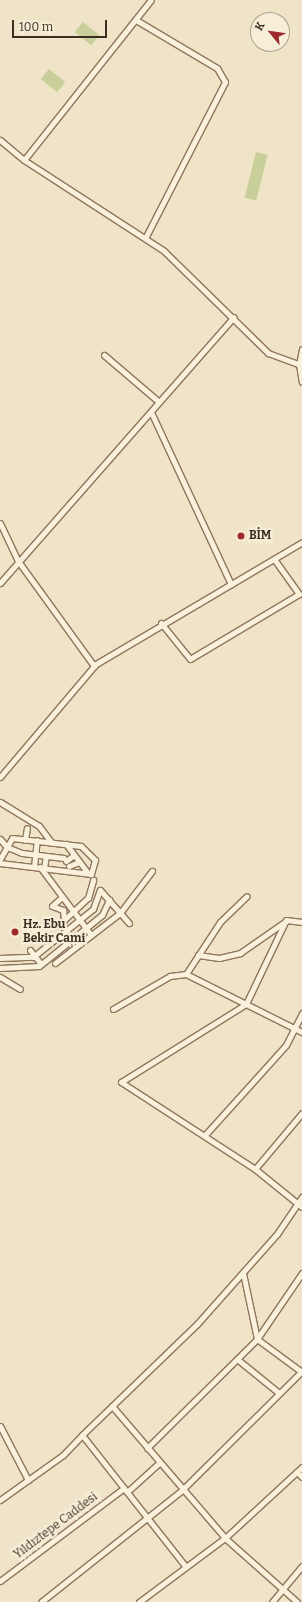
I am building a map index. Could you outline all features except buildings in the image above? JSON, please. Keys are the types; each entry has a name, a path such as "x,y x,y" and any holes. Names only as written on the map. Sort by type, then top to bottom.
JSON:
{"street":[{"path":"24,160 151,0"},
{"path":"136,20 220,70 225,82 145,238"},
{"path":"0,140 24,160 164,250 234,317 268,353 299,364"},
{"path":"0,583 234,317"},
{"path":"302,349 299,364 302,382"},
{"path":"104,356 159,402"},
{"path":"150,412 231,584"},
{"path":"0,523 18,561 94,666"},
{"path":"0,777 94,666 161,623 302,542"},
{"path":"161,623 190,659 299,594 274,558"},
{"path":"0,802 39,826 52,843"},
{"path":"25,840 27,828"},
{"path":"0,859 12,838 81,846 95,860 91,874 0,863"},
{"path":"0,840 7,847 36,855 64,859 74,855"},
{"path":"37,840 36,855 39,867 91,935"},
{"path":"66,844 88,873"},
{"path":"64,859 70,850"},
{"path":"39,867 46,856"},
{"path":"69,866 79,862"},
{"path":"55,963 120,913 152,871"},
{"path":"63,910 64,920 74,913 88,898 93,880"},
{"path":"0,958 34,956 93,909 100,890 129,923"},
{"path":"186,974 220,922 247,896"},
{"path":"62,897 52,906 63,910"},
{"path":"0,968 41,964 102,915 109,900"},
{"path":"63,910 69,905"},
{"path":"198,955 219,958 240,953 286,920 302,922"},
{"path":"286,920 246,1004 121,1080 122,1085 205,1135 255,1169 302,1207"},
{"path":"30,950 41,964"},
{"path":"113,1009 170,976 186,974 302,1032"},
{"path":"0,977 20,989"},
{"path":"205,1135 286,1046 302,1013"},
{"path":"255,1169 302,1113"},
{"path":"0,1500 63,1455 82,1434 197,1324 278,1234 302,1197"},
{"path":"41,1602 148,1519 181,1491 302,1371 257,1339 243,1273"},
{"path":"147,1448 257,1339 302,1273"},
{"path":"237,1358 280,1393"},
{"path":"112,1406 181,1491 225,1538 296,1602"},
{"path":"0,1426 28,1480"},
{"path":"82,1434 186,1567"},
{"name":"Yıldıztepe Caddesi","path":"0,1581 126,1490 159,1463"},
{"path":"139,1602 225,1538 302,1467"},
{"path":"297,1472 302,1476"},
{"path":"272,1602 302,1566"}],"green space":[{"path":"83,22 99,35 91,45 75,32"},
{"path":"49,69 65,82 57,92 41,79"},
{"path":"256,152 268,155 256,201 245,198"}],"place":[{"name":"BİM","path":"241,536"},
{"name":"Hz. Ebu Bekir Cami","path":"15,932"}]}
